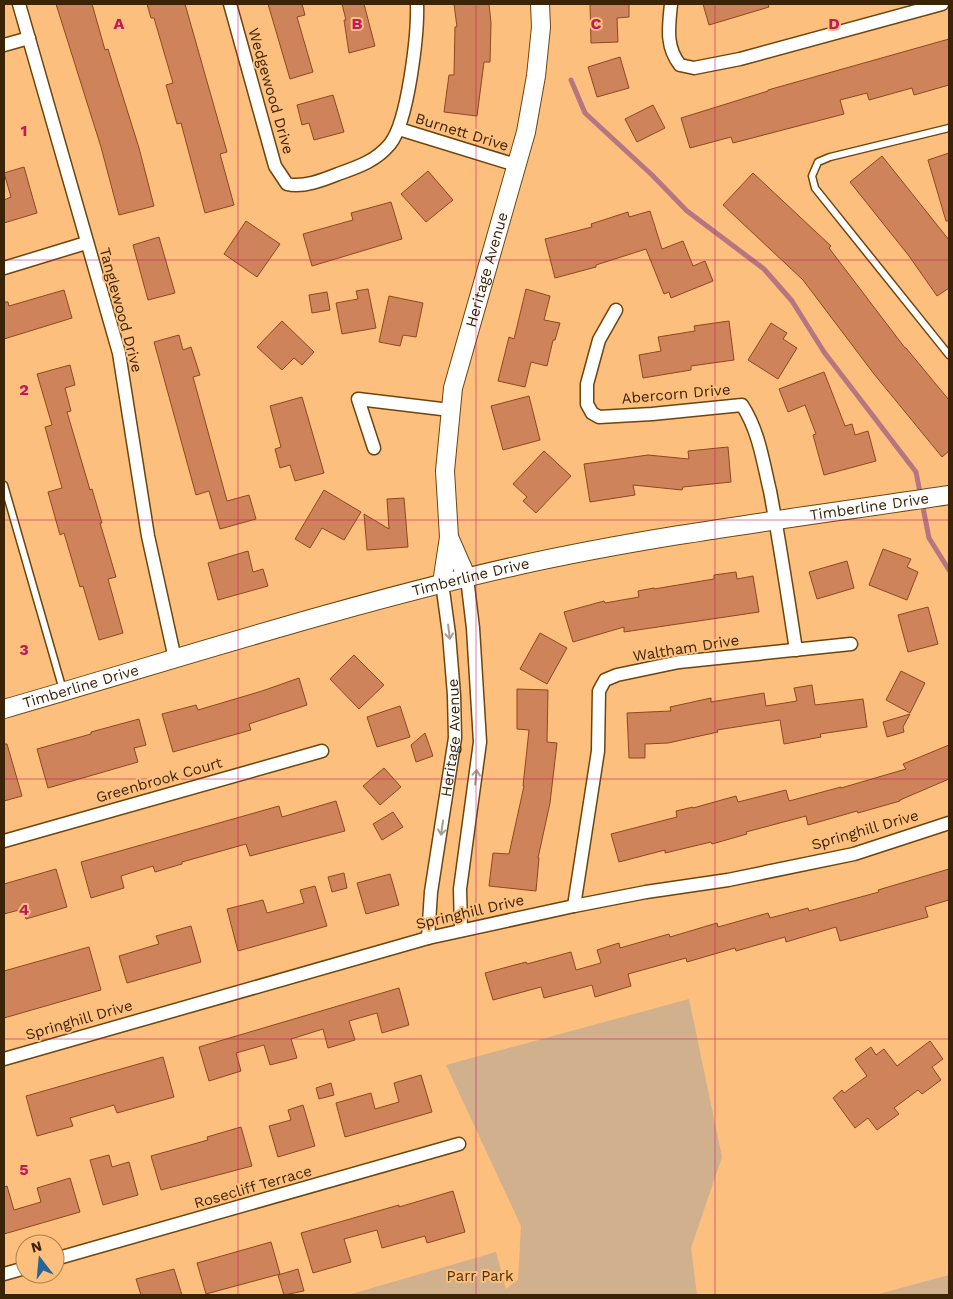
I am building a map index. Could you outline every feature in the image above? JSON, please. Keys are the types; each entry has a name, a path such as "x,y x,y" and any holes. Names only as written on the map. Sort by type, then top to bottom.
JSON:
{"street":[{"name":"Tanglewood Drive","path":"19,4 119,354 148,536 175,659"},
{"name":"Wedgewood Drive","path":"230,4 275,166 287,184 295,186 325,179 366,164 391,144 399,129"},
{"path":"399,129 412,70 418,20 417,4"},
{"name":"Heritage Avenue","path":"428,938 431,892 454,738 454,695 449,634 442,583 449,537 445,471 450,410 453,388 526,132 536,76 541,27 540,4"},
{"path":"671,4 668,40 680,65 694,68 740,59 942,4"},
{"path":"4,45 29,38"},
{"name":"Burnett Drive","path":"399,129 516,165"},
{"path":"4,268 86,243"},
{"name":"Abercorn Drive","path":"616,310 599,340 587,384 587,404 592,413 599,417 643,415 742,405 751,419 761,451 776,521 796,650"},
{"path":"374,448 358,399 450,410"},
{"name":"Timberline Drive","path":"4,708 442,583 611,546 949,495"},
{"name":"Heritage Avenue","path":"449,537 467,578 480,742 460,889 462,930"},
{"name":"Waltham Drive","path":"574,906 598,751 599,691 605,680 617,675 679,662 851,644"},
{"name":"Greenbrook Court","path":"4,842 322,751"},
{"name":"Springhill Drive","path":"4,1059 428,938 574,906 646,892 728,880 854,854 949,823"},
{"name":"Rosecliff Terrace","path":"65,1257 459,1144"}],"lane":[{"path":"949,128 830,156 818,162 812,176 815,188 949,355"},
{"path":"4,485 63,692"}],"green space":[{"name":"Parr Park","path":"689,999 722,1157 691,1248 697,1295 348,1295 496,1252 506,1289 518,1280 521,1226 446,1065"},
{"path":"949,1275 949,1295 875,1295"}],"building":[{"path":"56,4 92,4 105,50 108,49 139,148 154,206 119,215 101,147"},
{"path":"147,4 185,4 227,152 220,154 234,205 205,213 181,123 177,124 166,85 173,83 154,18 151,18"},
{"path":"268,4 302,4 305,15 297,17 313,72 290,79"},
{"path":"342,4 364,4 375,46 349,53 344,20 346,20"},
{"path":"454,4 489,4 491,23 490,62 484,62 477,116 444,112 449,75 454,75 455,27 457,27"},
{"path":"590,4 629,4 629,17 617,18 618,42 591,43"},
{"path":"703,4 768,4 769,7 709,25"},
{"path":"949,39 949,85 914,95 912,88 869,100 867,93 840,100 844,114 733,143 731,137 690,148 681,118 768,90"},
{"path":"620,57 629,88 597,97 588,67"},
{"path":"333,95 344,132 314,140 309,123 302,125 297,105"},
{"path":"653,105 665,128 637,142 625,119"},
{"path":"949,153 949,221 946,221 928,160"},
{"path":"882,156 949,240 949,288 937,296 909,256 850,182"},
{"path":"24,167 37,213 4,223 4,200 11,197 4,173"},
{"path":"428,171 453,200 426,222 401,194"},
{"path":"753,173 831,246 829,248 905,348 949,400 949,451 942,457 874,374 803,280 723,205"},
{"path":"391,202 402,239 312,266 303,234 353,220 351,213"},
{"path":"650,211 662,249 683,241 693,266 705,261 713,281 671,298 669,292 664,294 646,249 596,265 596,267 555,278 545,239 592,227 591,224 628,212 629,217"},
{"path":"246,221 280,244 257,277 224,254"},
{"path":"159,237 175,293 148,300 133,245"},
{"path":"368,289 376,328 342,334 336,303 358,299 356,291"},
{"path":"526,289 550,296 544,320 560,323 555,340 553,340 547,366 531,362 525,387 498,381 509,337 514,339"},
{"path":"64,290 72,318 4,339 4,302 8,302 9,306"},
{"path":"327,292 330,310 312,313 309,295"},
{"path":"389,296 423,303 416,337 403,335 400,346 379,342"},
{"path":"282,321 314,352 302,365 294,358 282,370 257,347"},
{"path":"729,321 734,360 691,366 691,370 643,378 639,355 661,351 658,337 695,331 694,326"},
{"path":"771,323 787,333 783,339 797,348 778,379 748,360"},
{"path":"179,335 183,350 191,347 200,375 193,377 227,501 249,495 256,519 220,529 209,491 196,495 154,342"},
{"path":"70,365 75,385 65,388 71,411 67,412 90,490 92,489 116,577 108,579 123,633 99,640 83,586 80,587 64,533 60,535 48,492 62,488 45,427 52,425 37,374"},
{"path":"824,372 845,426 852,424 855,435 868,431 876,461 824,475 813,435 816,434 805,405 788,412 779,389"},
{"path":"529,396 540,440 503,450 491,406"},
{"path":"302,397 324,473 295,481 290,465 280,468 275,449 281,447 270,406"},
{"path":"728,447 731,482 683,487 682,490 633,485 635,495 590,502 584,464 648,455 689,459 688,451"},
{"path":"544,451 571,476 536,513 523,501 527,497 513,484"},
{"path":"324,490 361,512 344,540 322,528 310,548 295,539"},
{"path":"404,498 408,547 367,550 364,514 389,529 387,499"},
{"path":"883,549 911,559 907,567 918,572 907,600 869,585"},
{"path":"248,551 253,572 263,569 268,586 218,600 208,563"},
{"path":"847,561 854,588 817,599 809,572"},
{"path":"736,572 737,579 753,576 759,612 624,632 624,627 573,642 564,612 604,601 605,603 639,597 638,591 714,579 714,575"},
{"path":"928,607 938,644 908,652 898,615"},
{"path":"540,633 567,648 547,684 520,669"},
{"path":"354,655 384,685 359,709 330,679"},
{"path":"901,671 925,683 910,713 886,700"},
{"path":"299,678 307,705 249,724 251,730 173,752 162,714 196,705 198,710"},
{"path":"812,685 815,705 863,699 867,727 820,734 821,737 784,744 780,720 717,730 718,732 668,743 645,744 645,758 629,758 627,713 671,711 670,707 711,698 711,702 764,693 766,706 797,701 794,688"},
{"path":"517,689 548,690 547,742 557,743 550,803 538,858 536,891 489,886 493,853 509,854 524,786 529,730 517,729"},
{"path":"400,706 410,737 377,747 367,717"},
{"path":"910,714 903,727 904,732 887,737 883,722"},
{"path":"139,719 146,745 134,748 138,762 48,788 37,749"},
{"path":"425,733 433,756 416,762 411,745"},
{"path":"4,744 7,744 22,796 4,801"},
{"path":"949,745 949,779 900,801 808,825 806,816 746,832 747,834 712,844 711,842 665,853 665,850 619,862 611,834 677,817 676,811 736,796 738,802 786,790 789,801 841,788 906,769 903,764"},
{"path":"384,768 401,787 380,805 363,786"},
{"path":"336,801 345,831 250,856 246,844 182,862 182,864 155,872 153,866 121,876 124,888 91,898 81,862 279,806 282,817"},
{"path":"393,812 403,827 382,840 373,824"},
{"path":"56,869 67,907 26,919 23,909 4,914 4,884"},
{"path":"949,869 949,900 925,907 928,917 840,941 836,927 786,942 785,937 736,951 735,948 687,962 686,958 628,974 631,986 595,997 592,985 544,998 541,987 493,1000 485,973 571,952 576,970 601,963 597,950 619,943 620,948 669,934 670,937 717,923 718,927 768,913 770,918 808,908 809,911 879,892 878,890"},
{"path":"344,873 347,888 332,892 328,877"},
{"path":"390,874 399,905 366,914 357,883"},
{"path":"315,886 327,926 238,951 227,909 263,900 267,913 304,903 300,890"},
{"path":"191,926 201,962 127,983 119,956 159,944 156,936"},
{"path":"89,947 101,990 4,1018 4,971"},
{"path":"399,988 409,1025 382,1033 377,1013 349,1021 355,1040 328,1048 323,1029 291,1039 297,1058 270,1065 264,1045 236,1053 241,1071 209,1081 199,1047"},
{"path":"930,1041 943,1059 932,1067 941,1080 922,1094 918,1090 894,1108 899,1114 877,1130 868,1118 855,1128 833,1098 842,1090 844,1093 867,1076 855,1059 871,1047 876,1055 884,1049 897,1066"},
{"path":"163,1057 174,1097 117,1113 114,1105 70,1118 73,1126 37,1136 26,1096"},
{"path":"421,1075 432,1112 345,1137 336,1103 371,1093 375,1109 399,1102 394,1083"},
{"path":"331,1083 334,1095 319,1099 316,1088"},
{"path":"303,1105 315,1146 278,1157 269,1126 291,1120 288,1110"},
{"path":"241,1127 252,1166 161,1190 151,1156 208,1140 207,1137"},
{"path":"109,1155 112,1167 129,1162 138,1195 103,1205 90,1160"},
{"path":"70,1178 80,1212 4,1234 4,1187 7,1186 14,1210 41,1202 37,1188"},
{"path":"453,1191 465,1232 427,1243 425,1236 382,1248 377,1230 344,1239 351,1262 313,1273 301,1233"},
{"path":"271,1242 280,1274 206,1294 197,1263"},
{"path":"174,1269 182,1295 141,1295 136,1279"},
{"path":"298,1269 304,1291 284,1295 278,1275"}],"waterway":[{"path":"571,80 585,113 652,175 687,211 764,269 792,301 824,352 916,472 929,538 949,570"}]}
